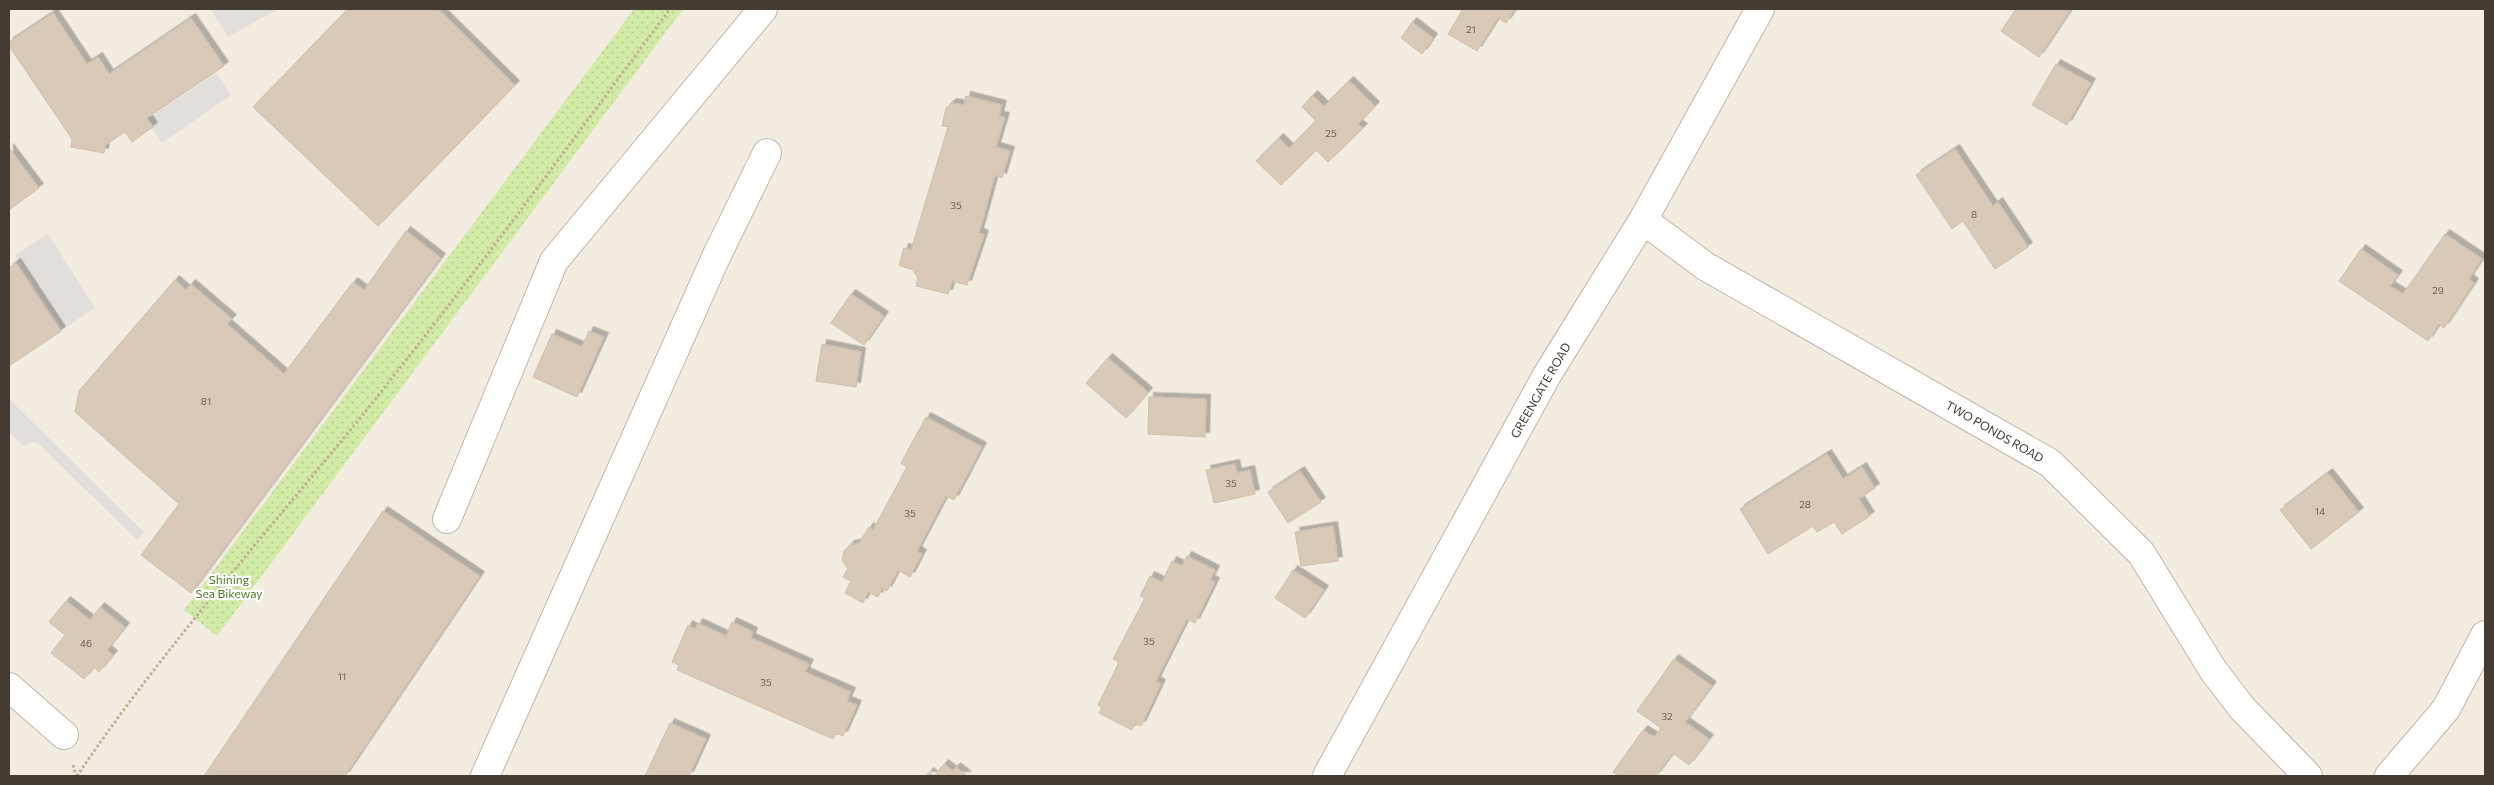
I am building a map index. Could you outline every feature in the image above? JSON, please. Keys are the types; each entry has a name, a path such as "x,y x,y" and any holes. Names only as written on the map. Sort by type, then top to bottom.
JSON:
{"street":[{"path":"447,519 554,261 763,9"},
{"name":"GREENGATE ROAD","path":"1328,776 1547,375 1643,220 1760,9"},
{"path":"485,776 716,256 767,152"},
{"name":"TWO PONDS ROAD","path":"1643,220 1705,266 2050,463 2141,553 2213,670 2242,708 2308,776"},
{"path":"2389,776 2446,709 2485,635"},
{"path":"9,687 64,734"}],"path":[{"path":"77,776 176,642 285,510 463,288 670,9"}],"green space":[{"name":"Shining Sea Bikeway","path":"634,9 683,9 217,636 184,610"}],"shaded area":[{"path":"211,9 278,9 228,37"},
{"path":"216,73 231,95 162,143 146,120"},
{"path":"48,234 95,308 63,329 15,255"},
{"path":"9,399 144,532 137,540 38,443 32,442 24,446 9,432"}],"building":[{"path":"348,9 438,9 515,85 378,226 253,107"},
{"path":"1463,9 1515,9 1506,23 1498,18 1477,51 1448,34"},
{"path":"2016,9 2071,9 2039,57 2001,31"},
{"path":"53,13 87,64 98,57 109,74 191,18 224,66 147,118 153,127 132,142 125,132 105,145 104,153 71,147 72,139 9,46 9,42"},
{"path":"1412,22 1433,38 1422,54 1401,38"},
{"path":"2056,64 2091,83 2067,125 2032,105"},
{"path":"1349,81 1375,106 1358,124 1363,128 1328,162 1316,150 1281,185 1256,161 1279,138 1289,148 1316,121 1302,107 1313,95 1324,106"},
{"path":"966,96 1002,105 999,116 1005,117 996,147 1010,151 1002,178 995,175 979,233 984,235 967,285 952,281 948,294 916,286 918,278 913,270 899,265 904,248 911,250 948,127 942,126 946,108 952,103 964,105"},
{"path":"9,148 39,188 9,210"},
{"path":"1955,149 1993,206 1998,202 2028,247 1995,269 1963,221 1952,229 1916,175"},
{"path":"406,231 441,258 191,593 141,555 179,504 75,412 79,391 175,280 186,290 191,284 232,319 227,324 284,374 353,282 364,290"},
{"path":"2445,234 2482,259 2469,279 2474,283 2444,328 2439,324 2428,341 2339,281 2361,249 2398,275 2390,286 2403,294"},
{"path":"16,263 61,331 9,366 9,268"},
{"path":"851,294 884,316 864,345 831,323"},
{"path":"589,331 604,337 577,397 533,377 552,334 582,347"},
{"path":"822,344 861,352 856,387 816,381"},
{"path":"1108,358 1148,392 1126,418 1086,383"},
{"path":"1149,397 1206,399 1205,437 1148,434"},
{"path":"926,417 982,447 954,500 946,496 917,551 922,554 910,577 898,570 887,591 882,588 878,597 868,592 863,603 845,593 851,581 843,577 848,569 842,560 844,551 850,545 859,543 869,527 873,530 907,467 901,463"},
{"path":"1827,454 1843,479 1862,467 1875,488 1859,499 1870,516 1842,534 1834,522 1817,532 1813,526 1768,554 1740,509"},
{"path":"1235,464 1237,473 1250,470 1255,494 1214,503 1206,470"},
{"path":"1300,471 1321,502 1288,523 1268,492"},
{"path":"2328,473 2359,512 2311,549 2280,510"},
{"path":"383,511 480,576 345,776 204,776"},
{"path":"1333,526 1338,561 1301,566 1295,532"},
{"path":"1187,556 1215,570 1210,580 1215,582 1195,623 1187,619 1156,681 1161,684 1141,726 1135,723 1132,730 1099,713 1102,707 1098,705 1119,662 1113,659 1145,598 1140,596 1150,576 1162,582 1172,561 1182,566"},
{"path":"1293,570 1324,590 1305,618 1275,598"},
{"path":"66,601 90,620 100,607 125,627 107,650 113,655 99,672 94,667 84,679 51,653 65,635 49,622"},
{"path":"732,622 753,632 751,638 809,664 805,672 851,692 847,701 857,705 843,736 836,733 833,739 677,670 679,665 672,662 688,625 695,629 698,623 726,636"},
{"path":"1674,659 1712,686 1685,722 1709,739 1689,765 1673,753 1656,776 1619,776 1613,772 1643,730 1654,737 1661,728 1637,711"},
{"path":"670,723 706,739 689,776 645,776"},
{"path":"944,764 953,771 956,767 967,776 934,776"},
{"path":"929,772 934,776 926,776"}]}
